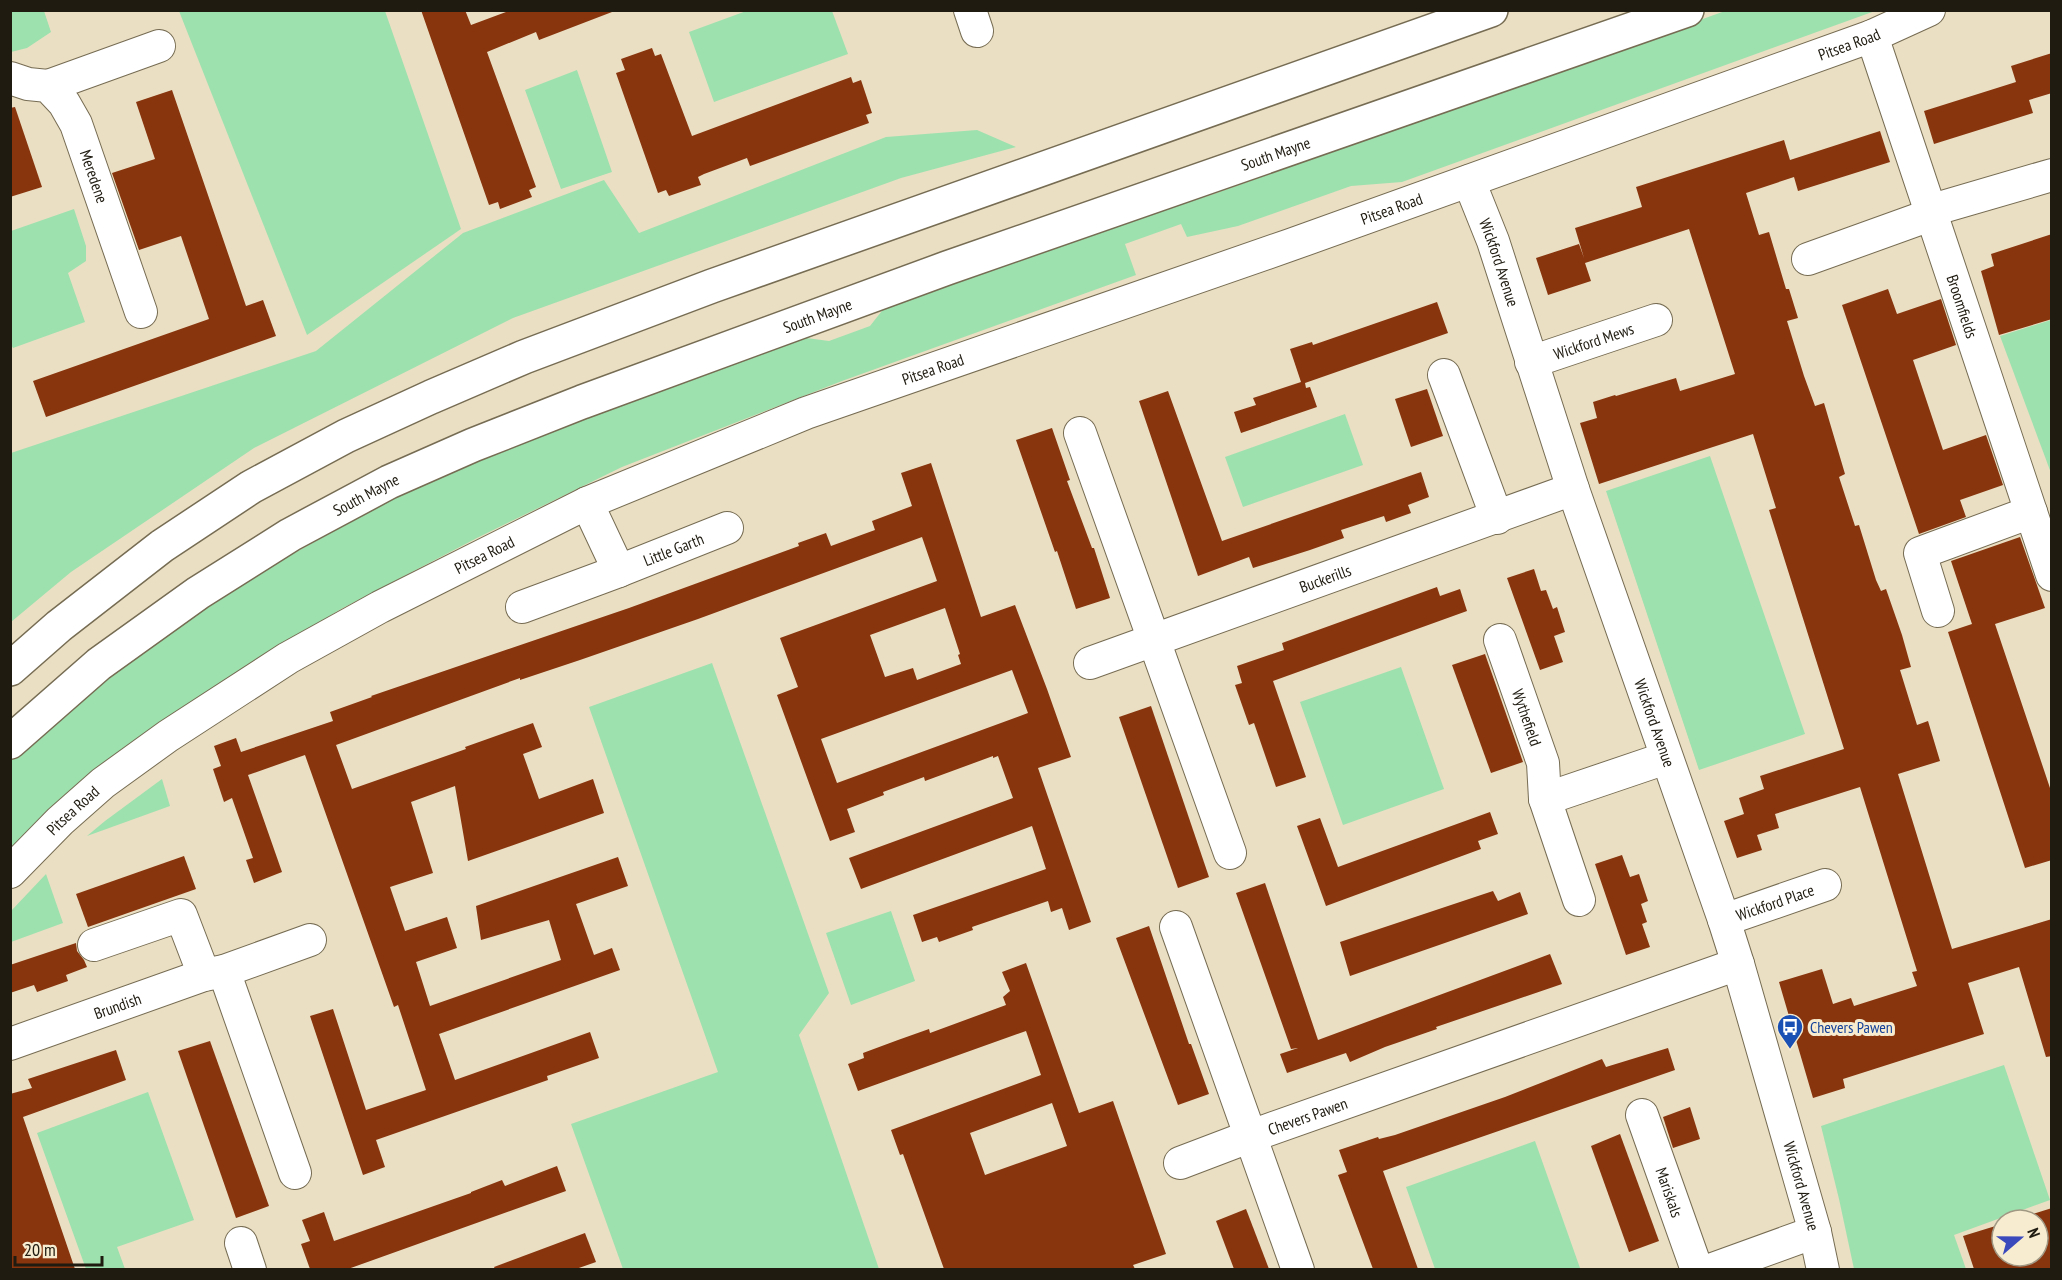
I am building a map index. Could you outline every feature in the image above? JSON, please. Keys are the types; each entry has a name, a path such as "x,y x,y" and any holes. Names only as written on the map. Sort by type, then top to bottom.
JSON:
{"main road":[{"path":"10,669 59,626 162,546 251,487 345,436 431,397 524,357 712,286 1491,10"},
{"name":"South Mayne","path":"10,742 99,664 198,593 300,530 389,482 473,445 582,402 947,268 1687,10"}],"street":[{"name":"Pitsea Road","path":"10,872 60,821 104,783 168,736 278,665 380,607 587,503 806,413 1469,181 1872,36 1929,10"},
{"name":"Broomfields","path":"1872,36 2052,575"},
{"path":"10,78 28,84 48,86 159,46"},
{"name":"Meredene","path":"48,86 64,103 76,124 141,312"},
{"path":"1808,259 1932,212 2052,175"},
{"name":"Wickford Avenue","path":"1469,181 1493,241 1573,489 1724,920 1815,1232 1823,1269"},
{"name":"Wickford Mews","path":"1531,362 1656,320"},
{"path":"1444,375 1497,518"},
{"path":"1080,433 1230,853"},
{"name":"Buckerills","path":"1090,663 1573,489"},
{"path":"587,503 619,571"},
{"path":"1938,611 1920,553 2031,512"},
{"name":"Little Garth","path":"522,607 727,528"},
{"name":"Wythefield","path":"1500,640 1543,763 1545,799 1580,900"},
{"path":"1545,799 1666,758"},
{"name":"Wickford Place","path":"1724,920 1825,885"},
{"path":"94,945 182,915 214,973 295,1173"},
{"name":"Chevers Pawen","path":"1176,927 1298,1269"},
{"name":"Brundish","path":"10,1044 310,940"},
{"name":"Chevers Pawen","path":"1251,1136 1738,964"},
{"name":"Mariskals","path":"1642,1115 1697,1269"},
{"path":"1180,1163 1251,1136"},
{"path":"1710,1269 1815,1232"}],"green space":[{"path":"11,10 44,11 51,32 27,48 11,52"},
{"path":"749,10 832,11 848,54 714,102 689,32"},
{"path":"179,11 385,11 461,229 307,335"},
{"path":"1725,11 1875,11 1402,182 1351,186 1238,226 1187,237 1181,224 1125,244 1136,275 842,381 622,467 477,538 341,609 204,693 104,764 11,852 11,761 125,665 246,580 422,482 598,411 799,337 829,341 870,326 885,307 1123,222 1211,195"},
{"path":"577,70 612,172 561,189 525,90"},
{"path":"977,130 1016,147 901,178 513,318 254,448 71,572 11,622 11,453 316,351 463,233 604,180 639,233 886,137"},
{"path":"74,209 86,246 86,261 68,273 85,322 13,348 10,343 11,231"},
{"path":"2052,320 2051,473 2000,336"},
{"path":"1345,414 1363,465 1243,507 1225,457"},
{"path":"1710,456 1805,734 1699,770 1606,491"},
{"path":"712,663 829,993 799,1035 879,1269 623,1269 571,1124 718,1072 589,707"},
{"path":"1401,667 1444,789 1343,825 1300,702"},
{"path":"162,779 170,806 87,836 105,821"},
{"path":"46,874 63,923 11,942 11,911"},
{"path":"891,911 915,981 851,1005 826,933"},
{"path":"2004,1065 2050,1200 2028,1208 1990,1208 1990,1222 1954,1235 1966,1269 1854,1269 1821,1126"},
{"path":"148,1092 194,1220 117,1247 125,1269 86,1269 37,1133"},
{"path":"1535,1141 1580,1268 1435,1269 1406,1187"}],"building":[{"path":"421,10 465,10 471,25 511,10 612,10 612,12 539,40 536,32 487,52 536,187 529,190 532,197 500,209 498,202 489,205"},
{"path":"652,48 655,56 661,54 692,136 851,77 853,83 861,80 872,113 866,115 869,123 750,166 747,158 704,174 698,177 701,185 669,196 666,190 658,193 616,73 625,70 621,59"},
{"path":"2052,53 2052,93 2029,100 2033,113 1934,144 1924,111 2016,82 2011,66"},
{"path":"172,90 246,306 263,300 276,336 46,417 33,381 209,319 181,236 139,250 112,173 155,159 136,102"},
{"path":"15,107 42,187 10,197 10,108"},
{"path":"1880,131 1890,162 1798,191 1794,177 1746,193 1759,235 1769,232 1786,289 1789,289 1798,318 1787,321 1804,376 1815,406 1824,403 1845,474 1839,477 1855,526 1859,525 1876,580 1881,591 1886,589 1902,635 1911,667 1900,670 1917,725 1928,721 1940,761 1898,774 1952,949 2052,919 2052,1056 2046,1057 2019,967 1968,983 1984,1034 1843,1079 1845,1088 1813,1098 1779,982 1822,969 1833,1004 1851,998 1854,1006 1917,986 1912,972 1917,971 1860,787 1775,814 1779,828 1757,835 1762,850 1737,858 1724,821 1744,814 1739,798 1764,789 1760,776 1844,749 1769,510 1776,508 1753,434 1599,484 1580,423 1597,418 1593,402 1615,395 1676,378 1680,391 1735,374 1689,229 1585,263 1591,281 1548,295 1536,258 1579,244 1584,258 1575,228 1642,207 1636,187 1784,140 1790,160"},
{"path":"2052,234 2052,319 1999,335 1981,271 1994,266 1991,254"},
{"path":"1888,289 1897,314 1941,299 1956,345 1913,360 1943,450 1986,435 2003,485 1960,500 1966,517 1919,534 1842,305"},
{"path":"1437,302 1448,333 1305,383 1306,388 1310,387 1317,407 1241,433 1234,412 1256,405 1253,398 1301,382 1290,349 1312,342 1313,345"},
{"path":"1427,389 1443,436 1411,447 1395,399"},
{"path":"1168,391 1222,541 1421,472 1429,497 1408,505 1411,513 1386,522 1384,516 1341,530 1344,538 1310,550 1253,568 1249,557 1198,576 1139,401"},
{"path":"1052,428 1070,480 1067,481 1092,548 1094,548 1110,598 1076,609 1016,440"},
{"path":"931,463 981,617 1015,605 1071,757 1038,768 1091,922 1069,930 1062,908 1051,912 1048,901 972,927 973,930 939,942 937,937 922,942 913,915 1046,869 1032,826 861,889 849,858 1013,798 998,756 925,781 924,777 883,792 884,795 847,809 855,832 830,841 777,695 798,687 780,638 937,581 922,537 698,619 520,680 520,678 336,745 352,789 533,723 542,747 523,754 539,799 593,779 604,813 468,861 455,786 411,802 433,873 390,887 405,931 447,917 457,948 416,962 430,1006 561,960 549,920 481,940 476,906 618,857 628,886 576,904 594,955 612,948 620,970 439,1034 455,1080 590,1032 599,1058 547,1076 548,1080 376,1140 385,1167 363,1175 310,1016 333,1009 366,1110 426,1090 398,1005 394,1007 305,755 248,775 282,872 254,883 246,860 253,858 232,798 224,802 213,769 221,766 214,746 236,738 241,752 333,721 330,712 371,696 629,608 799,546 798,543 826,533 831,546 875,530 872,521 912,506 901,473","holes":["945,608 961,664 917,680 913,668 885,677 870,635","1012,670 1028,713 837,783 821,739"]},
{"path":"2020,537 2045,608 1995,624 2052,794 2052,860 2025,868 1948,632 1972,624 1951,561"},
{"path":"1534,569 1541,591 1546,590 1553,609 1557,607 1565,632 1554,636 1563,662 1540,670 1507,578"},
{"path":"1437,587 1440,596 1460,589 1467,611 1273,681 1306,777 1276,787 1254,723 1249,725 1235,685 1242,683 1237,666 1284,650 1282,643"},
{"path":"1485,654 1523,762 1491,773 1452,665"},
{"path":"1151,706 1209,877 1178,888 1119,717"},
{"path":"1490,812 1498,834 1478,841 1481,849 1326,906 1297,826 1320,818 1338,867"},
{"path":"1622,855 1630,877 1639,874 1648,901 1641,904 1647,922 1642,924 1650,947 1626,955 1595,864"},
{"path":"184,856 196,889 88,927 76,894"},
{"path":"1265,883 1318,1040 1550,954 1562,984 1436,1027 1437,1029 1350,1062 1346,1053 1287,1073 1280,1054 1298,1048 1291,1049 1236,893"},
{"path":"1493,891 1498,901 1520,892 1528,914 1350,976 1340,942"},
{"path":"1149,926 1189,1044 1191,1044 1209,1094 1178,1105 1116,938"},
{"path":"76,943 77,951 87,967 66,975 68,981 37,992 34,985 10,993 10,965"},
{"path":"1026,963 1079,1113 1113,1101 1166,1254 1133,1265 1135,1269 944,1269 903,1154 900,1155 891,1130 1041,1075 1026,1031 858,1091 848,1064 864,1058 863,1053 929,1029 930,1033 1006,1005 1003,997 1010,991 1002,972","holes":["1052,1103 1067,1146 985,1175 970,1133"]},
{"path":"210,1041 269,1206 236,1218 178,1051"},
{"path":"1668,1048 1675,1070 1383,1171 1418,1269 1373,1269 1338,1175 1347,1172 1339,1150 1378,1137 1379,1139 1395,1135 1505,1097 1602,1059 1606,1067"},
{"path":"116,1050 126,1080 23,1117 75,1269 10,1269 10,1094 32,1088 28,1079"},
{"path":"1690,1107 1700,1139 1673,1148 1663,1117"},
{"path":"1620,1134 1659,1241 1629,1252 1591,1146"},
{"path":"557,1166 566,1191 348,1269 310,1269 301,1244 310,1241 302,1220 324,1212 334,1241 502,1180 505,1186"},
{"path":"2052,1208 2052,1269 1974,1269 1963,1236 1990,1228 1990,1268 2050,1268 2050,1209"},
{"path":"1246,1209 1269,1269 1234,1269 1216,1221"},
{"path":"585,1233 596,1262 576,1269 495,1269 494,1267"}],"place":[{"name":"Chevers Pawen","path":"1790,1050"}]}
